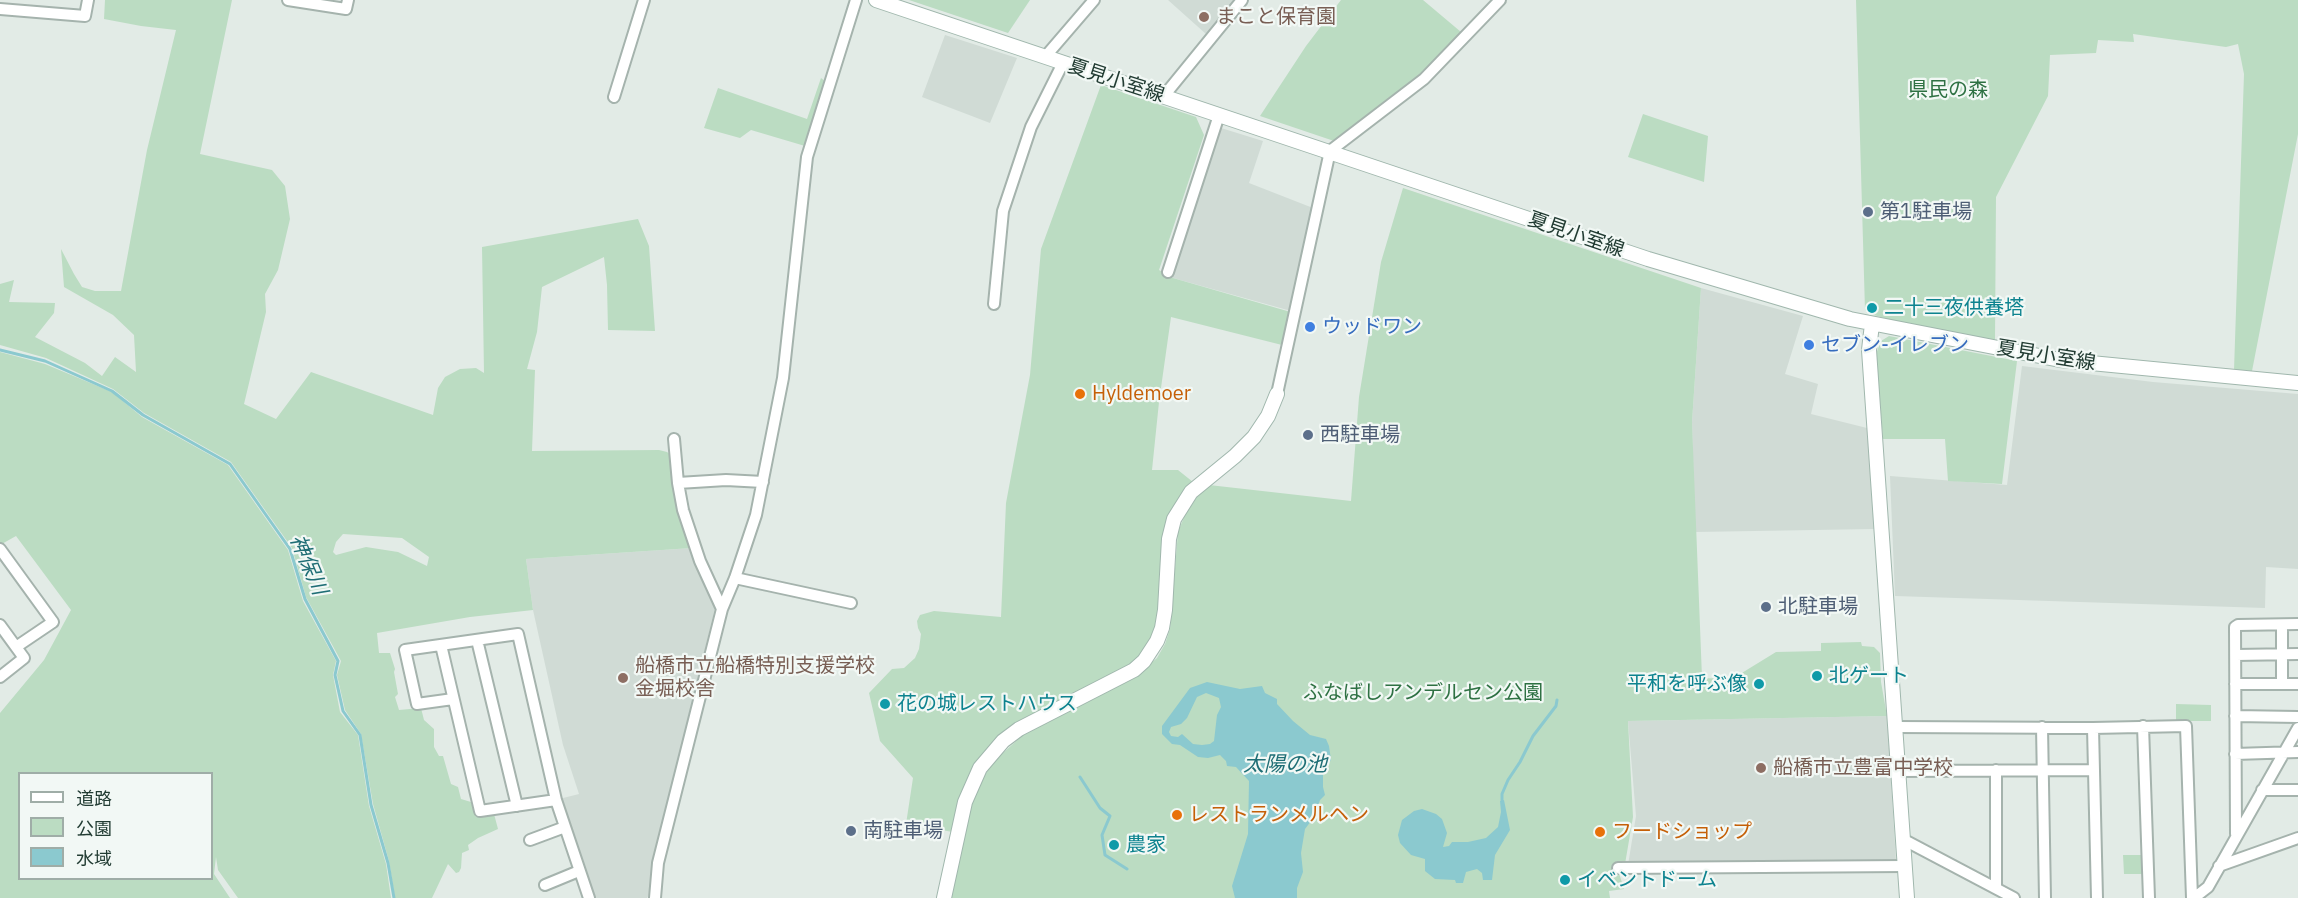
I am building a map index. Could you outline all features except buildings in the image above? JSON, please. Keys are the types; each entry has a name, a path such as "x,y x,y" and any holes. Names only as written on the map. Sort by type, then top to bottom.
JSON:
{"main road":[{"name":"夏見小室線","path":"876,0 1691,273 1872,324 2060,360 2298,382"},
{"path":"1872,324 1869,350 1907,898"},
{"path":"944,898 964,802 980,768 1003,741 1019,729 1134,670 1144,661 1157,641 1164,620 1169,539 1174,519 1191,492 1235,456 1254,437 1268,416 1277,394"}],"street":[{"path":"0,9 85,16 88,0"},
{"path":"288,0 346,9 348,0"},
{"path":"614,97 644,0"},
{"path":"655,898 658,863 722,609 756,515 783,378 807,157 856,0"},
{"path":"1045,57 1094,0"},
{"path":"1164,97 1242,0"},
{"path":"1277,394 1330,151 1424,79 1500,0"},
{"path":"994,304 1003,211 1031,127 1063,63"},
{"path":"1168,272 1219,115"},
{"path":"674,439 683,510 697,551 722,609"},
{"path":"678,483 726,480 763,482"},
{"path":"0,549 53,622 16,647"},
{"path":"735,578 850,603"},
{"path":"2236,834 2235,627 2238,625 2298,624"},
{"path":"0,625 24,658 0,677"},
{"path":"2282,625 2282,684"},
{"path":"453,699 417,704 405,650 518,634 556,800 589,898"},
{"path":"477,640 517,806"},
{"path":"441,645 480,811 556,800"},
{"path":"2235,655 2298,654"},
{"path":"2235,684 2298,684"},
{"path":"2235,716 2298,717"},
{"path":"2143,726 2149,898"},
{"path":"1896,727 2186,726 2193,898"},
{"path":"2042,727 2045,898"},
{"path":"2093,728 2097,898"},
{"path":"2193,898 2208,887 2298,728"},
{"path":"2235,754 2298,752"},
{"path":"1996,770 1996,888"},
{"path":"1899,771 2094,770"},
{"path":"2262,790 2298,790"},
{"path":"531,840 565,827"},
{"path":"2219,866 2298,838"},
{"path":"1903,842 1908,842 2014,898"},
{"path":"1618,868 1905,866"},
{"path":"545,885 579,871"}],"shaded area":[{"name":"まこと保育園","path":"1168,0 1236,0 1206,34"},
{"path":"945,35 1017,58 990,123 922,97"},
{"path":"1221,128 1263,141 1249,183 1313,208 1291,311 1173,278 1173,267"},
{"path":"1701,288 1803,316 1785,374 1818,384 1811,414 1867,428 1874,529 1695,532 1692,422"},
{"path":"2022,366 2153,382 2298,394 2298,569 2266,567 2265,608 1895,596 1890,476 2007,485"},
{"name":"船橋市立船橋特別支援学校 金堀校舎","path":"692,548 715,608 653,861 649,895 647,898 594,898 559,799 579,794 563,745 533,610 526,559"},
{"name":"船橋市立豊富中学校","path":"1887,716 1896,861 1628,865 1636,816 1628,721"}],"green space":[{"path":"105,0 232,0 200,154 272,170 285,186 290,219 278,270 265,294 266,312 244,404 276,419 311,372 433,415 438,388 445,377 460,369 476,368 484,373 482,247 638,219 649,246 655,331 608,330 604,257 542,287 537,332 527,369 535,370 532,451 659,450 667,452 671,455 692,548 526,559 533,610 470,617 377,633 379,653 390,653 395,669 398,694 395,697 399,710 421,708 424,720 434,729 434,747 439,756 443,756 451,784 458,787 461,799 471,802 476,817 494,814 498,829 468,845 469,850 462,853 459,872 456,873 448,864 432,898 395,898 389,861 373,804 361,734 345,710 337,675 341,661 306,597 292,548 231,462 144,413 113,389 46,358 0,345 0,284 14,280 9,302 55,303 54,313 35,337 85,363 102,376 115,357 136,372 134,335 113,315 64,287 61,249 82,287 95,291 121,291 147,150 176,30 104,19","holes":["343,534 402,538 429,557 427,566 398,552 366,547 336,555 333,552 336,542"]},
{"path":"909,0 1030,0 1008,33"},
{"path":"1341,0 1423,0 1461,32 1421,75 1334,141 1260,116 1306,46"},
{"name":"県民の森","path":"1856,0 2298,0 2298,134 2252,371 2234,370 2244,74 2238,44 2226,47 2133,34 2134,42 2098,40 2096,53 2050,55 2048,96 1996,197 1995,340 1891,320 1867,313 1865,310"},
{"path":"821,78 826,82 805,146 751,130 740,138 704,128 718,88 807,119"},
{"path":"1101,85 1196,117 1204,135 1159,270 1173,278 1294,313 1286,346 1171,317 1152,470 1178,470 1193,482 1186,489 1157,626 1141,658 979,760 963,789 953,832 906,824 913,778 880,741 869,693 892,669 904,668 915,658 921,634 917,621 920,615 934,611 1001,617 1006,503 1030,375 1041,249"},
{"path":"1643,114 1708,136 1704,182 1628,157"},
{"name":"ふなばしアンデルセン公園","path":"1403,188 1701,288 1692,422 1702,678 1732,679 1776,652 1821,651 1821,643 1861,642 1862,646 1874,647 1880,653 1881,682 1887,716 1628,721 1633,817 1625,864 1618,870 1624,889 1609,891 1610,898 951,898 971,804 978,786 994,761 1023,735 1137,675 1157,658 1170,629 1178,532 1185,515 1197,497 1209,485 1351,501 1359,397 1381,262"},
{"path":"1889,336 2017,361 2002,484 1948,481 1945,439 1883,439 1876,354 1881,341"},
{"path":"0,352 45,364 112,392 142,417 228,465 288,550 303,601 336,661 333,675 340,712 358,735 369,806 386,864 391,898 238,898 218,870 216,857 214,874 230,898 0,898 0,713 44,660 71,610 16,536 0,545"},
{"path":"2176,704 2211,705 2211,721 2176,721"},
{"path":"2123,855 2143,855 2144,874 2124,874"}],"water":[{"name":"太陽の池","path":"1207,682 1240,689 1262,686 1265,693 1277,699 1277,704 1293,721 1310,735 1326,739 1331,760 1323,772 1325,795 1305,829 1301,853 1303,872 1297,888 1297,898 1235,898 1232,886 1248,834 1249,781 1236,767 1227,766 1226,761 1220,755 1208,758 1198,757 1180,745 1172,744 1162,734 1162,726 1190,688","holes":["1206,693 1219,698 1221,707 1217,715 1214,741 1210,744 1193,744 1182,734 1178,737 1171,736 1169,732 1171,727 1181,724 1187,718 1197,697"]},
{"path":"1504,800 1510,830 1495,855 1492,880 1483,880 1482,873 1477,869 1466,872 1463,883 1456,883 1455,880 1435,879 1425,871 1425,859 1411,855 1400,843 1398,835 1402,820 1414,811 1422,809 1442,819 1447,833 1443,847 1449,846 1452,842 1468,842 1486,838 1498,827 1501,812 1500,801"}],"waterway":[{"name":"神保川","path":"0,350 45,361 112,391 143,415 230,464 290,549 305,599 338,661 335,675 343,711 360,735 371,805 388,863 394,898"},
{"path":"1502,800 1508,780 1533,736 1556,706 1557,700"},
{"path":"1080,777 1100,808 1110,816 1102,835 1105,855 1127,869"}],"place":[{"name":"まこと保育園","path":"1204,17"},
{"name":"第1駐車場","path":"1868,212"},
{"name":"二十三夜供養塔","path":"1872,308"},
{"name":"ウッドワン","path":"1310,327"},
{"name":"セブン-イレブン","path":"1809,345"},
{"name":"Hyldemoer","path":"1080,394"},
{"name":"西駐車場","path":"1308,435"},
{"name":"北駐車場","path":"1766,607"},
{"name":"北ゲート","path":"1817,676"},
{"name":"船橋市立船橋特別支援学校 金堀校舎","path":"623,678"},
{"name":"平和を呼ぶ像","path":"1759,684"},
{"name":"花の城レストハウス","path":"885,704"},
{"name":"船橋市立豊富中学校","path":"1761,768"},
{"name":"レストランメルヘン","path":"1177,815"},
{"name":"南駐車場","path":"851,831"},
{"name":"フードショップ","path":"1600,832"},
{"name":"農家","path":"1114,845"},
{"name":"イベントドーム","path":"1565,880"}]}
